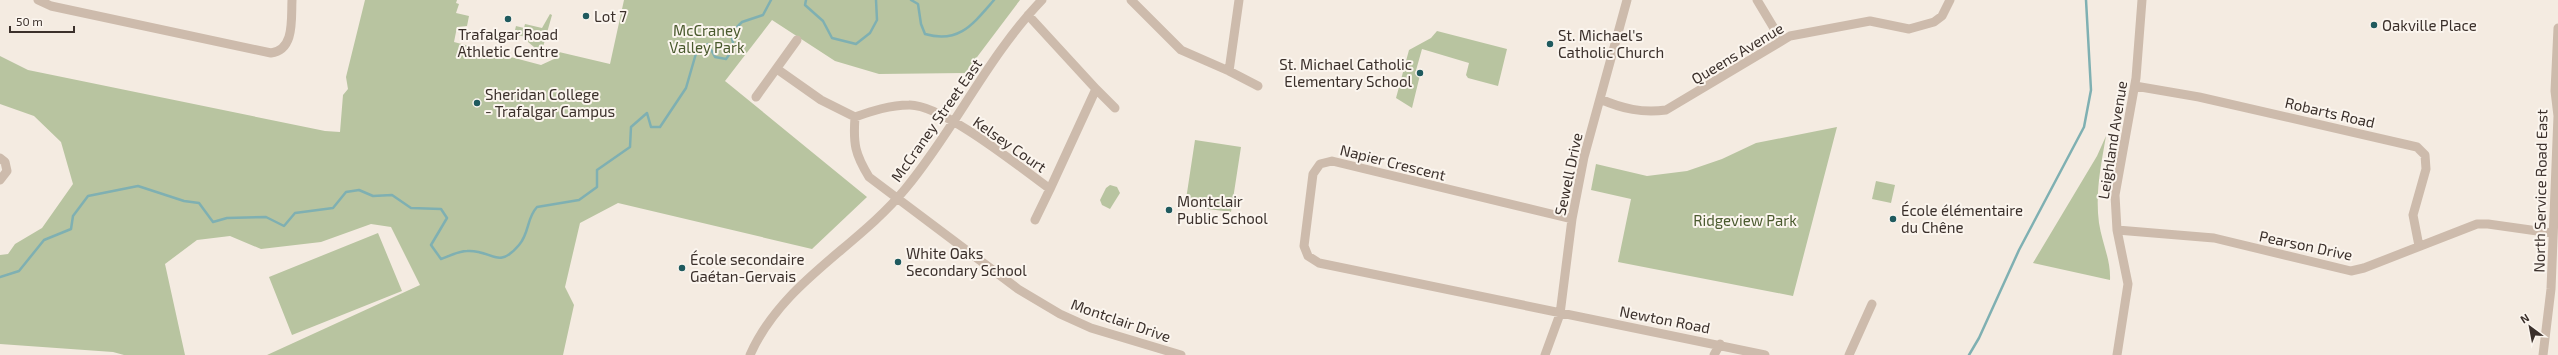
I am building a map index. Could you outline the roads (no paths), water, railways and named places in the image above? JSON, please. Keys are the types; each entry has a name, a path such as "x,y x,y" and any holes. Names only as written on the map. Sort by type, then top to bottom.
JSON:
{"street":[{"path":"38,0 51,6 271,53 283,50 288,43 292,0"},
{"name":"McCraney Street East","path":"750,355 773,315 796,290 897,198 928,160 1028,15 1042,0"},
{"path":"1132,0 1181,50 1229,71 1258,86"},
{"path":"1229,71 1239,0"},
{"name":"Sewell Drive","path":"1544,355 1560,314 1572,218 1584,157 1627,0"},
{"path":"1757,0 1781,40"},
{"name":"Queens Avenue","path":"1600,99 1630,110 1646,113 1666,110 1790,36 1870,21 1909,29 1934,22 1942,16 1950,0"},
{"name":"Leighland Avenue","path":"2117,355 2128,284 2117,230 2115,195 2135,86 2142,0"},
{"path":"1028,15 1115,108"},
{"name":"North Service Road East","path":"2543,355 2551,288 2557,131 2555,91 2558,28"},
{"path":"756,97 797,40"},
{"path":"777,69 821,100 855,117"},
{"name":"Robarts Road","path":"2135,86 2199,97 2417,147 2424,155 2426,169 2412,215 2419,246"},
{"name":"Kelsey Court","path":"1036,220 1096,88"},
{"name":"Kelsey Court","path":"855,117 878,109 910,105 928,109 966,128 1050,189"},
{"name":"Montclair Drive","path":"855,117 853,140 858,159 869,177 1018,289 1060,314 1091,328 1181,355"},
{"path":"0,158 5,162 7,171 0,180"},
{"name":"Napier Crescent","path":"1560,314 1319,263 1308,256 1304,246 1313,174 1320,164 1332,161 1572,218"},
{"name":"Pearson Drive","path":"2117,230 2214,238 2351,271 2364,268 2477,224 2488,224 2552,233"},
{"path":"1849,355 1872,304"},
{"name":"Newton Road","path":"1560,314 1720,344 1765,355"},
{"path":"1714,355 1720,344"}],"waterway":[{"path":"0,277 19,271 44,240 71,229 73,216 88,196 138,186 184,201 199,203 213,222 227,218 266,217 284,226 295,213 333,208 346,192 359,190 373,196 392,195 411,208 441,209 447,218 431,245 441,259 464,251 476,251 499,258 505,257 519,245 525,235 531,216 537,207 579,200 597,187 597,170 630,147 631,127 647,113 651,127 660,127 686,88 697,50 708,44 715,57 726,59 734,48 731,33 742,22 763,15 771,0"},
{"path":"806,0 805,5 823,21 832,38 856,44 870,33 877,20 876,0"},
{"path":"911,0 918,4 921,24 925,34 937,36 947,36 964,30 972,24 994,0"},
{"path":"1969,355 1979,338 2019,250 2084,127 2091,90 2086,0"}],"place":[{"name":"Lot 7","path":"586,16"},
{"name":"Trafalgar Road Athletic Centre","path":"508,19"},
{"name":"Oakville Place","path":"2374,25"},
{"name":"St. Michael's Catholic Church","path":"1550,44"},
{"name":"St. Michael Catholic Elementary School","path":"1420,73"},
{"name":"Sheridan College - Trafalgar Campus","path":"477,103"},
{"name":"Montclair Public School","path":"1169,210"},
{"name":"École élémentaire du Chêne","path":"1893,219"},
{"name":"White Oaks Secondary School","path":"898,262"},
{"name":"École secondaire Gaétan-Gervais","path":"682,268"}],"park label":[{"name":"McCraney Valley Park","path":"707,38"},
{"name":"Ridgeview Park","path":"1745,220"}]}
